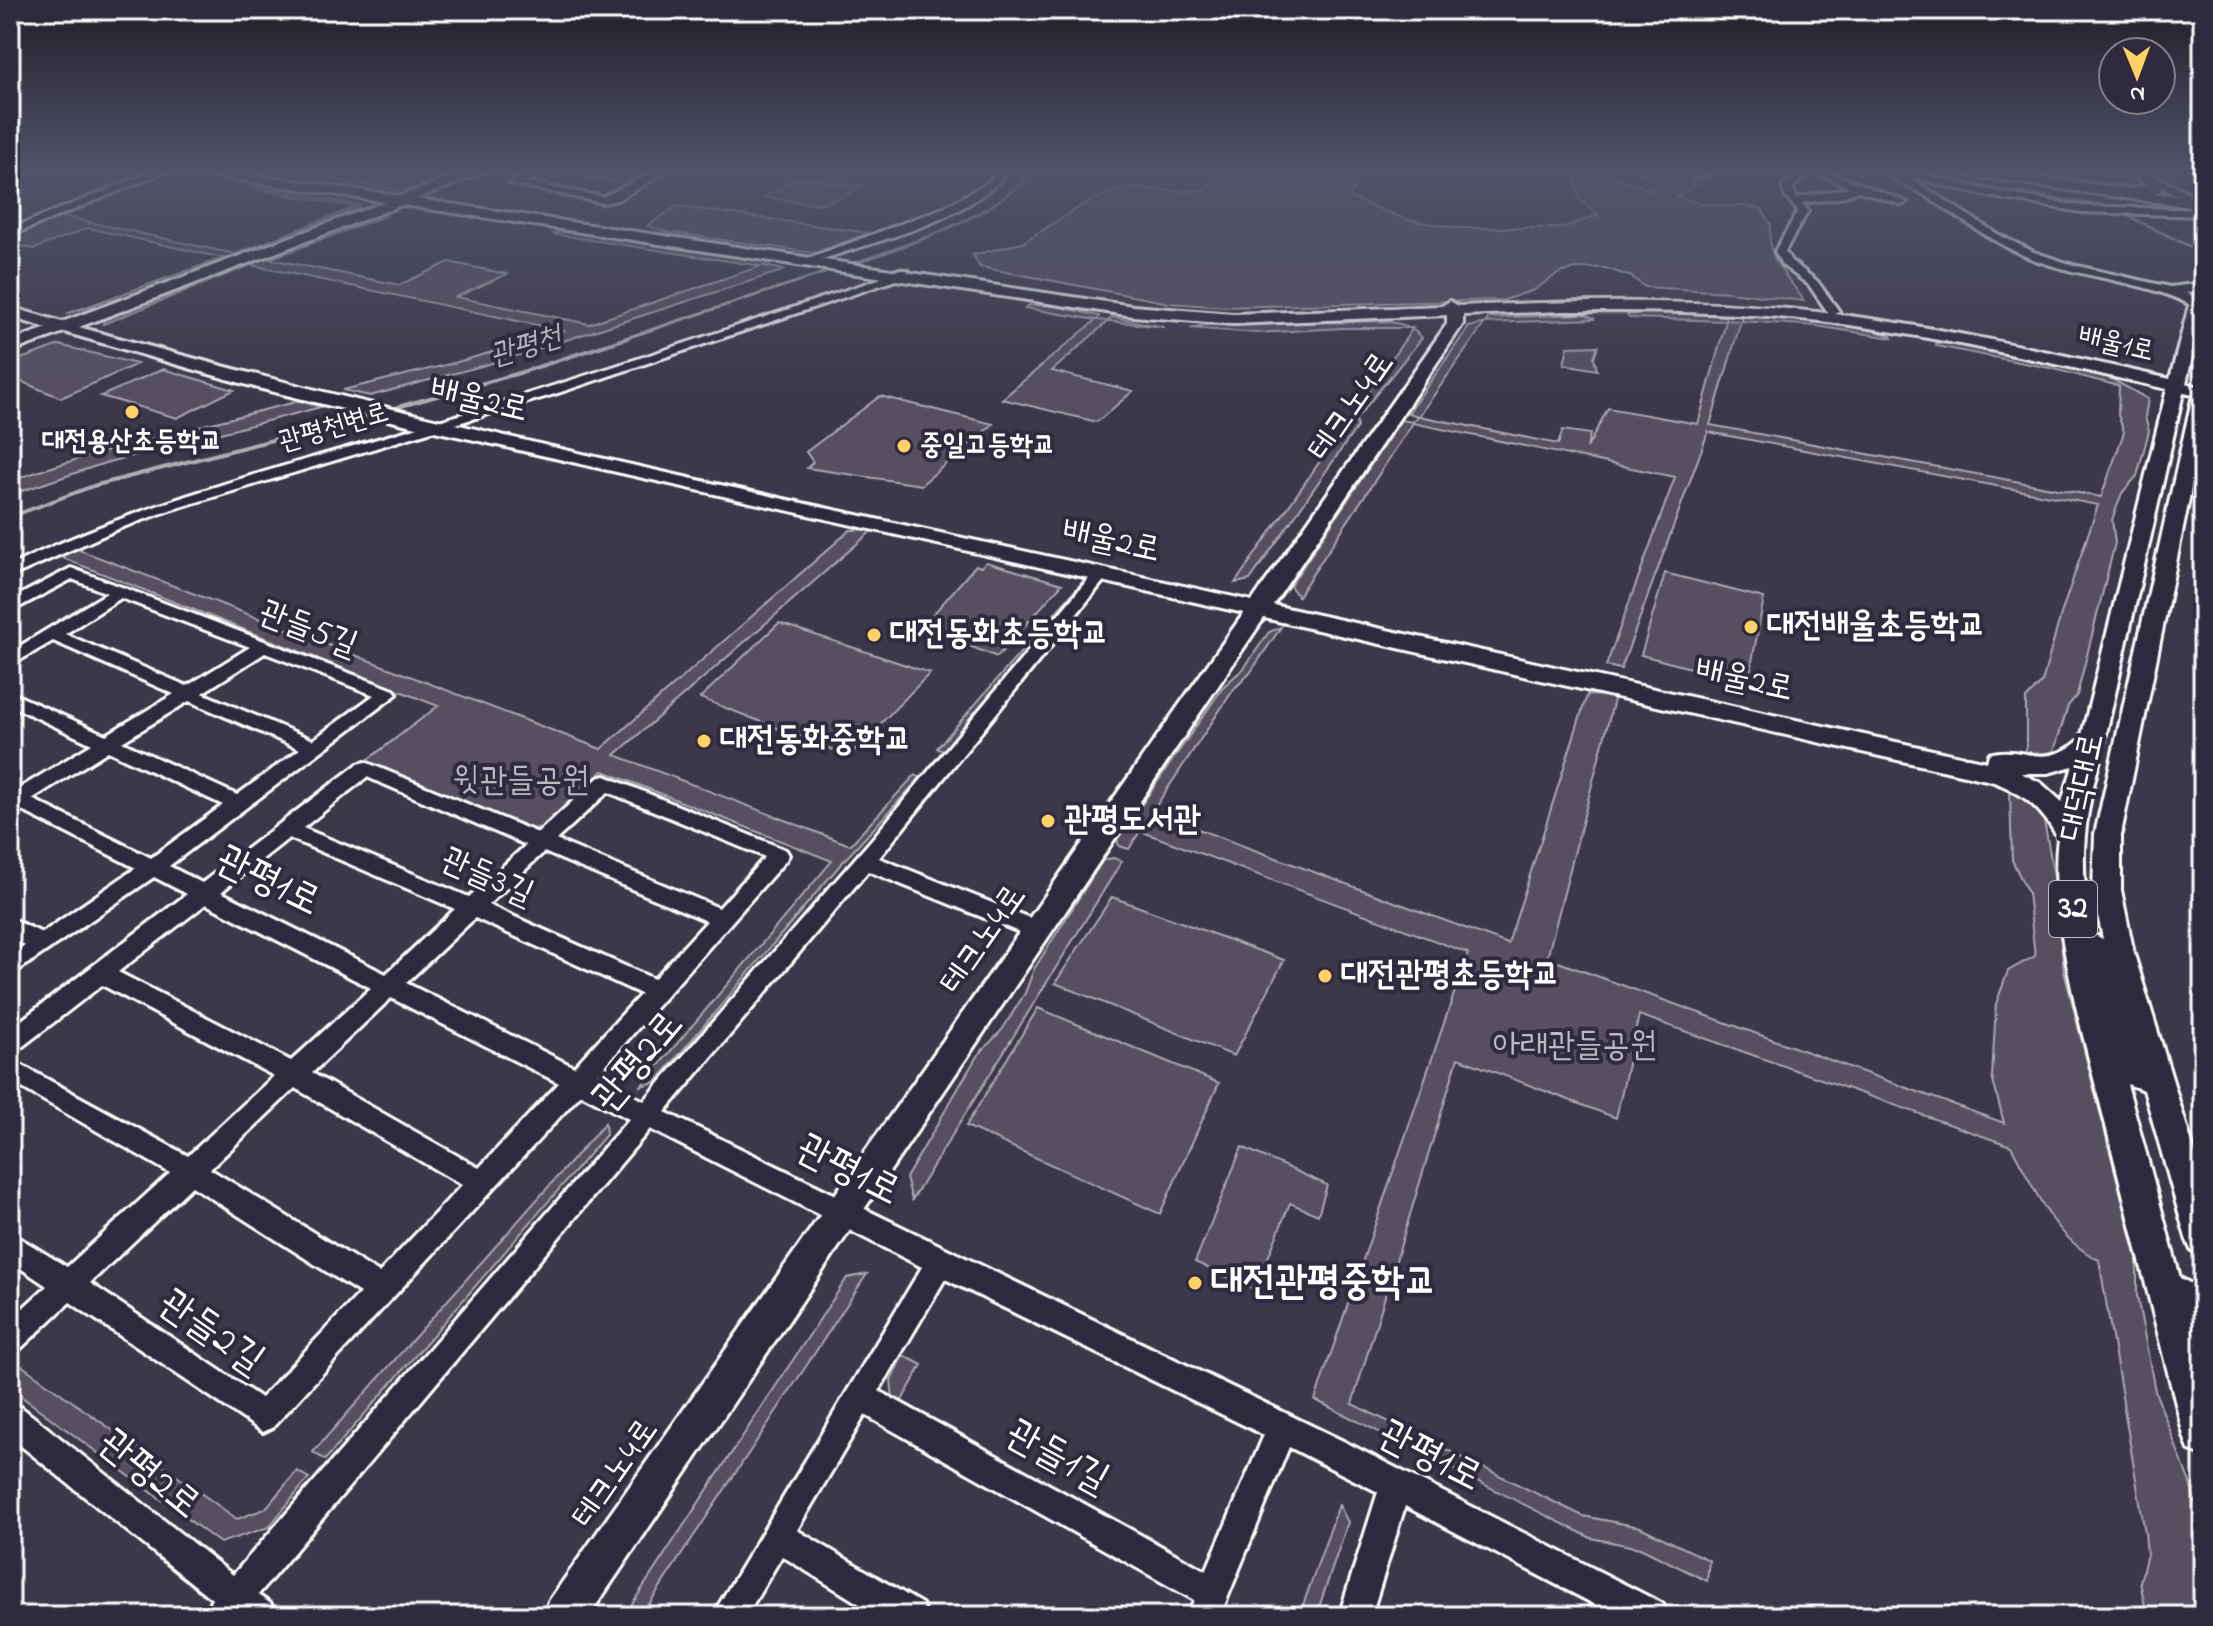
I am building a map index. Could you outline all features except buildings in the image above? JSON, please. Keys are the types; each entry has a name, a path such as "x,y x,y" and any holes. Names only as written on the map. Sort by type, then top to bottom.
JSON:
{"main road":[{"path":"10,347 277,247"},
{"name":"배울1로","path":"726,247 1179,317 1233,319 1361,314 1623,299 1724,301 1833,311 1996,339 2193,387"},
{"name":"배울1로","path":"893,273 1181,309 1676,305 1782,312 1993,343 2193,387"},
{"name":"대덕대로","path":"2202,282 2196,309 2189,418 2162,571 2108,834 2107,890 2120,954 2203,1238"},
{"name":"테크노4로","path":"564,1616 1443,342 1455,324 1452,309"},
{"name":"배울2로","path":"10,312 66,326 148,353 430,422 1100,575 1487,643 2021,765 2046,766 2066,762 2092,742"},
{"path":"1361,314 1434,322 1442,330 1443,342"},
{"path":"2085,364 2152,388 2160,398 2160,406 2189,418"},
{"name":"대덕대로","path":"2189,418 2138,548 2075,802 2068,862 2076,930 2167,1303 2203,1436"},
{"name":"배울2로","path":"430,422 1263,603 1995,773 2021,780 2047,797 2071,838"},
{"path":"2138,548 2155,551 2155,563 2162,571"},
{"path":"2076,930 2099,956 2130,1068 2140,1076 2152,1070"},
{"path":"2167,1303 2176,1295 2184,1297 2194,1305 2203,1327"}],"street":[{"path":"814,260 849,247"},
{"path":"1782,247 1780,251 1786,263 1813,283 1833,311"},
{"path":"2016,247 2089,273 2170,290 2194,290 2202,282"},
{"name":"관평천변로","path":"10,572 135,515 893,273"},
{"path":"2170,290 2194,302 2196,309"},
{"name":"관들5길","path":"10,607 71,573 388,694 152,868 10,967"},
{"name":"관평2로","path":"10,1418 238,1610 865,861 1100,575"},
{"path":"10,660 121,591"},
{"path":"51,634 314,748"},
{"path":"12,800 263,647"},
{"path":"10,698 238,804"},
{"name":"관들3길","path":"204,896 365,769 722,918"},
{"name":"관들3길","path":"539,844 605,783 779,855 577,1081"},
{"name":"관평1로","path":"12,800 940,1262 1396,1484 1651,1616"},
{"name":"관들3길","path":"289,830 471,907 657,991"},
{"path":"10,1339 192,1172 539,844"},
{"path":"865,861 1037,930"},
{"path":"10,1043 204,896"},
{"path":"10,927 42,944"},
{"path":"101,974 294,1075 480,1182"},
{"path":"10,1069 192,1172 380,1290"},
{"name":"관들2길","path":"10,1245 263,1417 577,1081"},
{"path":"728,1616 940,1262"},
{"name":"관들1길","path":"861,1397 1209,1604 1281,1430"},
{"path":"1355,1616 1396,1484"},
{"path":"778,1536 910,1616"}],"green space":[{"path":"173,247 202,247 235,254 258,247 134,294 66,314 223,258"},
{"path":"288,247 303,247 270,259 399,285 449,262 507,274 456,297 589,324 761,266 636,247 675,247 768,262 764,266 785,270 500,361 370,396 343,390 454,363 565,331 251,265 103,324 104,320"},
{"path":"771,247 831,247 814,253"},
{"path":"1006,247 1771,247 1778,266 1804,301 1645,287 1632,277 1605,268 1580,268 1559,273 1534,290 1504,300 1225,307 1169,303 980,267 973,255"},
{"path":"1029,305 1057,306 1108,321 1052,371 1133,391 1097,422 1002,399 1096,320 1025,308"},
{"path":"1654,312 1725,316 1726,320 1741,321 1710,425 2101,497 2124,432 2118,415 2119,386 2050,368 1936,346 1936,343 1964,345 2110,378 2148,399 2145,417 2149,431 2137,476 2122,493 2112,520 2115,543 2077,695 2068,706 2054,751 2040,755 2026,753 2026,699 2042,682 2098,505 1708,432 1621,669 1606,666 1675,477 1413,423 1298,596 1290,586 1401,420 1413,422 1418,416 1408,413 1469,327 1485,323 1419,416 1558,444 1563,430 1590,434 1587,448 1608,408 1698,424 1726,321 1629,318 1627,315"},
{"path":"1585,314 1595,319 1485,323 1489,318"},
{"path":"1112,317 1164,327 1108,321"},
{"path":"1741,317 1817,320 1856,326 1892,338 1816,326 1741,321"},
{"path":"1382,321 1409,328 1257,333 1190,328 1205,325"},
{"path":"1412,329 1422,338 1356,419 1357,427 1250,580 1235,583"},
{"path":"59,345 137,364 61,398 10,377 10,363"},
{"path":"1598,346 1594,357 1597,370 1564,364 1568,347"},
{"path":"163,369 234,390 177,418 101,396"},
{"path":"880,396 993,424 921,485 807,468 813,462 806,452"},
{"path":"299,401 321,407 105,463 10,495 10,481 46,469"},
{"name":"윗관들공원","path":"874,529 615,755 850,845 915,775 920,778 840,865 656,1082 641,1086 832,861 603,771 545,826 530,830 366,761 438,706 60,557 77,549 601,749 850,530"},
{"path":"986,562 1062,584 997,657 922,627 976,565 981,567"},
{"path":"1665,573 1764,598 1748,683 1641,655"},
{"path":"1083,581 1083,588 944,752 937,748"},
{"path":"779,623 930,673 849,756 700,698"},
{"name":"아래관들공원","path":"1281,627 1250,673 1234,689 1152,812 1508,944 1587,695 1615,696 1547,958 2004,1123 1992,1077 1996,1004 2008,971 2035,956 2028,893 2012,860 2010,793 2033,799 2042,809 2055,882 2064,971 2137,1258 2137,1296 2155,1391 2190,1483 2203,1531 2203,1616 2147,1616 2140,1582 2147,1554 2145,1533 2099,1260 2083,1251 2057,1226 2011,1146 1639,1015 1616,1118 1458,1058 1352,1404 1583,1516 1640,1527 1709,1560 1707,1581 1640,1548 1591,1538 1315,1400 1468,953 1140,831 1129,849 1119,846 1117,840 1224,686 1244,668 1269,632"},
{"path":"1113,858 1122,861 912,1200 906,1178 977,1056 1002,1030 1025,993 1034,969 1103,860"},
{"path":"1112,897 1284,960 1234,1056 1055,983"},
{"path":"1038,1008 1219,1083 1160,1214 966,1126"},
{"path":"605,1123 606,1135 325,1460 313,1452"},
{"path":"1242,1147 1327,1185 1318,1215 1290,1203 1255,1290 1195,1262"},
{"path":"867,1274 641,1616 624,1616 847,1278"},
{"path":"903,1355 922,1365 900,1404 893,1399 891,1380"},
{"path":"14,1360 237,1519 265,1509 297,1471 309,1478 269,1527 220,1543 10,1388 10,1364"},
{"path":"1339,1505 1348,1522 1316,1616 1299,1616"}],"waterway":[{"name":"관평천","path":"849,265 901,247"},
{"path":"2191,247 2203,253"},
{"name":"관평천","path":"620,340 839,268"},
{"name":"관평천","path":"387,410 516,374 627,338"},
{"name":"관평천","path":"10,517 93,486 374,414"}],"place":[{"name":"대전용산초등학교","path":"132,412"},
{"name":"중일고등학교","path":"904,446"},
{"name":"대전배울초등학교","path":"1751,627"},
{"name":"대전동화초등학교","path":"874,635"},
{"name":"대전동화중학교","path":"704,741"},
{"name":"관평도서관","path":"1048,821"},
{"name":"대전관평초등학교","path":"1325,976"},
{"name":"대전관평중학교","path":"1195,1283"}]}
